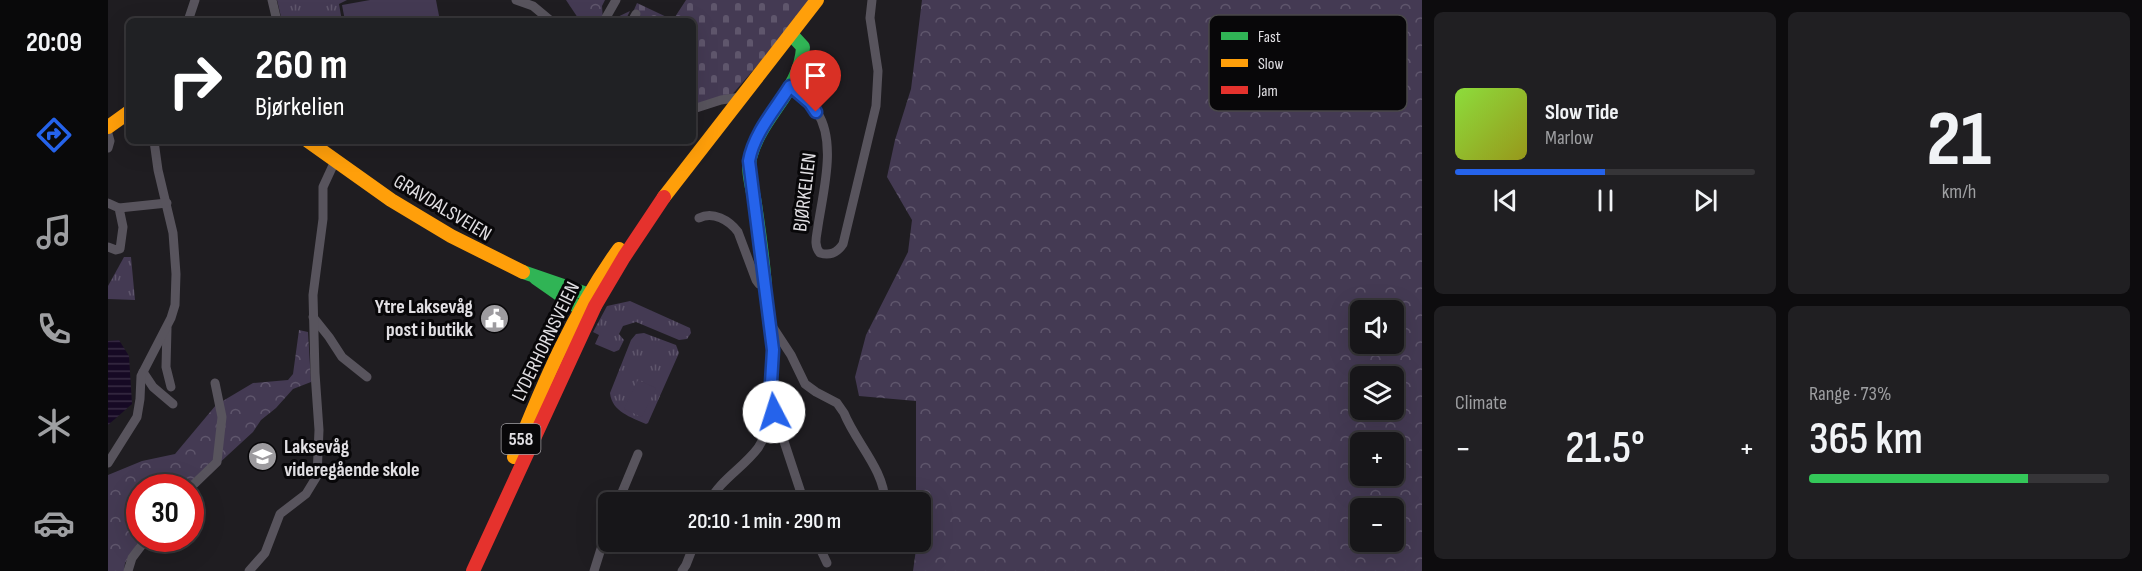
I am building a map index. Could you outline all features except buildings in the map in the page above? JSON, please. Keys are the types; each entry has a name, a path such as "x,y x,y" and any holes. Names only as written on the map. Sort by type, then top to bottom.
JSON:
{"main road":[{"name":"558","path":"791,34 817,0"},
{"path":"765,286 749,161 757,136 790,86 804,53 799,41 791,34"},
{"name":"LYDERHORNSVEIEN","path":"473,571 595,306 655,209 791,34"},
{"path":"108,127 126,114"},
{"name":"GRAVDALSVEIEN","path":"312,144 391,200 451,236 536,278 587,294"},
{"name":"LYDERHORNSVEIEN","path":"463,571 579,308 617,251 636,227 655,209"},
{"name":"GRAVDALSVEIEN","path":"536,278 579,308"},
{"path":"579,308 595,306 587,294"}],"street":[{"path":"189,18 195,0"},
{"path":"272,0 276,18"},
{"path":"516,0 533,6 547,18"},
{"path":"606,18 616,0"},
{"name":"BJØRKELIEN","path":"790,86 810,103 826,134 824,189 816,244 819,253 833,254 843,244 876,106 878,71 870,18 872,0"},
{"path":"696,108 721,100 741,97"},
{"path":"108,134 110,141 108,148"},
{"path":"108,463 137,417 143,372 167,326 175,305 173,233 158,170 154,144"},
{"path":"249,571 265,553 280,514 306,494 317,476 319,430 313,316 323,219 323,187 335,161"},
{"path":"108,203 119,208 167,203"},
{"path":"108,247 119,250 122,245 123,226 119,208"},
{"path":"699,218 713,215 734,227 742,240 756,280 765,286 773,350 767,422 759,446 716,492"},
{"path":"313,316 342,357 367,377"},
{"path":"770,324 791,355 805,384 837,403 844,413 880,478 885,492"},
{"path":"167,326 166,367 171,387"},
{"path":"143,372 153,387 173,404"},
{"path":"204,475 217,462 222,417 215,383"},
{"path":"770,399 801,492"},
{"path":"622,492 638,454"},
{"path":"128,571 136,552"},
{"path":"594,571 600,552"},
{"path":"686,569 692,552"},
{"path":"822,552 827,563"}],"green space":[{"path":"277,0 347,0 339,4 341,18 281,18"},
{"path":"370,0 436,0 439,18 344,18 342,5"},
{"path":"566,0 605,0 602,6 603,18 578,18"},
{"path":"686,0 814,0 730,97 696,106 696,18 674,18"},
{"path":"922,0 1422,0 1422,571 913,571 916,552 931,552 931,492 916,492 916,401 859,396 855,377 866,335 908,252 912,220 887,177 895,140 911,89"},
{"path":"637,3 669,18 630,18"},
{"path":"630,11 626,18 615,18"},
{"path":"124,257 131,257 135,300 108,299 108,286"},
{"path":"630,301 690,328 691,333 687,339 679,340 636,322 623,326 619,334 624,340 619,350 614,352 595,344 599,335 593,332 607,306"},
{"path":"299,330 308,332 311,382 293,389 276,408 261,420 253,432 204,477 204,474 126,474 126,552 132,552 125,563 124,571 108,571 108,475 142,461 175,454 216,405 253,383 288,380 293,374"},
{"path":"644,333 676,345 679,353 646,424 618,409 610,393 631,340 636,334"},
{"path":"638,380 656,388 642,417 624,409"}],"shaded area":[{"path":"119,340 129,356 132,404 108,425 108,341"}],"traffic: fast":[{"path":"765,286 749,163 762,129 788,90 801,62 803,47 791,34"},
{"path":"523,272 587,294 595,306 579,308 536,278"}],"traffic: slow":[{"path":"664,197 817,0"},
{"path":"108,127 126,114"},
{"path":"312,144 391,200 451,236 523,272"},
{"path":"514,457 573,324 602,273 619,249"}],"traffic: jam":[{"path":"473,571 595,306 664,197"}],"place":[{"name":"Ytre Laksevåg post i butikk","path":"494,318"},
{"name":"Laksevåg videregående skole","path":"263,457"}],"route":[{"path":"774,412 770,399 773,350 761,241 749,161 757,136 790,86 810,103 816,112"}]}
